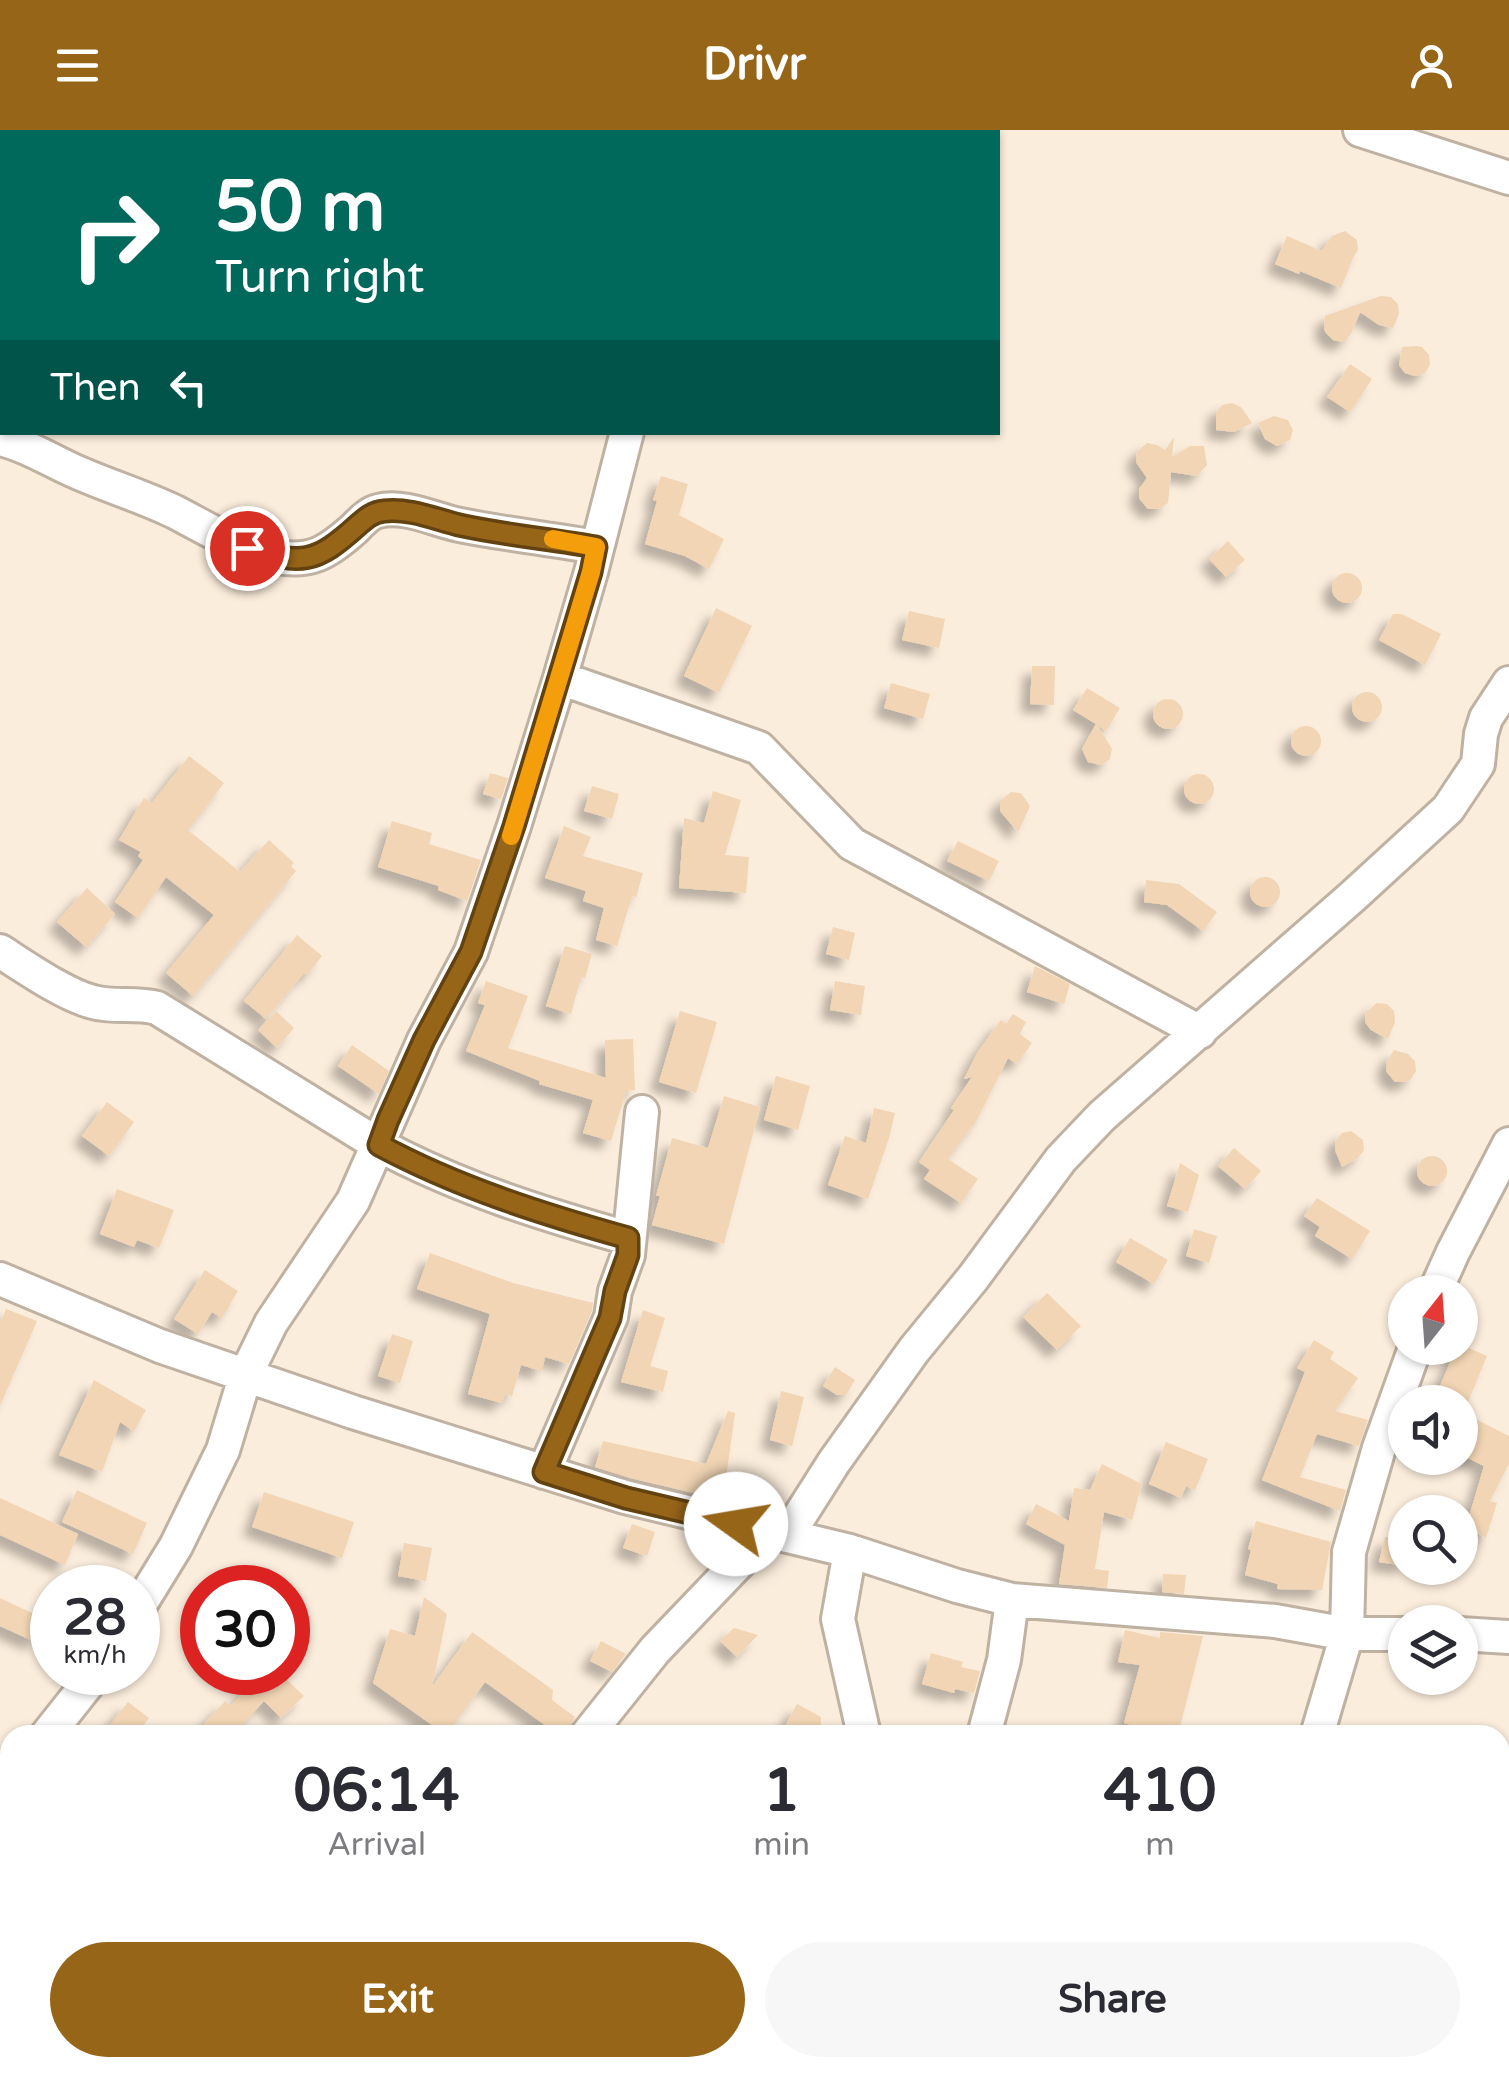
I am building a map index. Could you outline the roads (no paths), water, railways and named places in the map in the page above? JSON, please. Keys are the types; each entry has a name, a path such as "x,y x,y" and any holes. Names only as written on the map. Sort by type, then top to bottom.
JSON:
{"street":[{"path":"1360,130 1509,178"},
{"path":"160,1572 223,1450 246,1374 271,1323 353,1201 424,1040 471,952 560,678 626,435"},
{"path":"0,439 25,445 71,470 126,490 247,548 272,556 315,557 369,516 388,510 596,547"},
{"path":"560,678 759,748 852,844 1200,1032"},
{"path":"595,1725 655,1650 777,1534 914,1350 1062,1160 1102,1116 1448,809 1478,764 1486,718 1509,683"},
{"path":"0,951 77,997 95,1003 157,1008 416,1165 542,1214 628,1238"},
{"path":"544,1472 610,1318 628,1255 642,1112"},
{"path":"1443,1275 1509,1144"},
{"path":"0,1279 160,1346 352,1412 626,1498 850,1551 956,1586 1012,1600 1275,1620 1346,1634 1388,1634"},
{"path":"1320,1725 1346,1634 1349,1552 1378,1448 1409,1365"},
{"path":"850,1551 838,1619 862,1725"},
{"path":"987,1725 1004,1660 1012,1600"},
{"path":"1478,1635 1509,1637"},
{"path":"55,1725 79,1695"}]}
